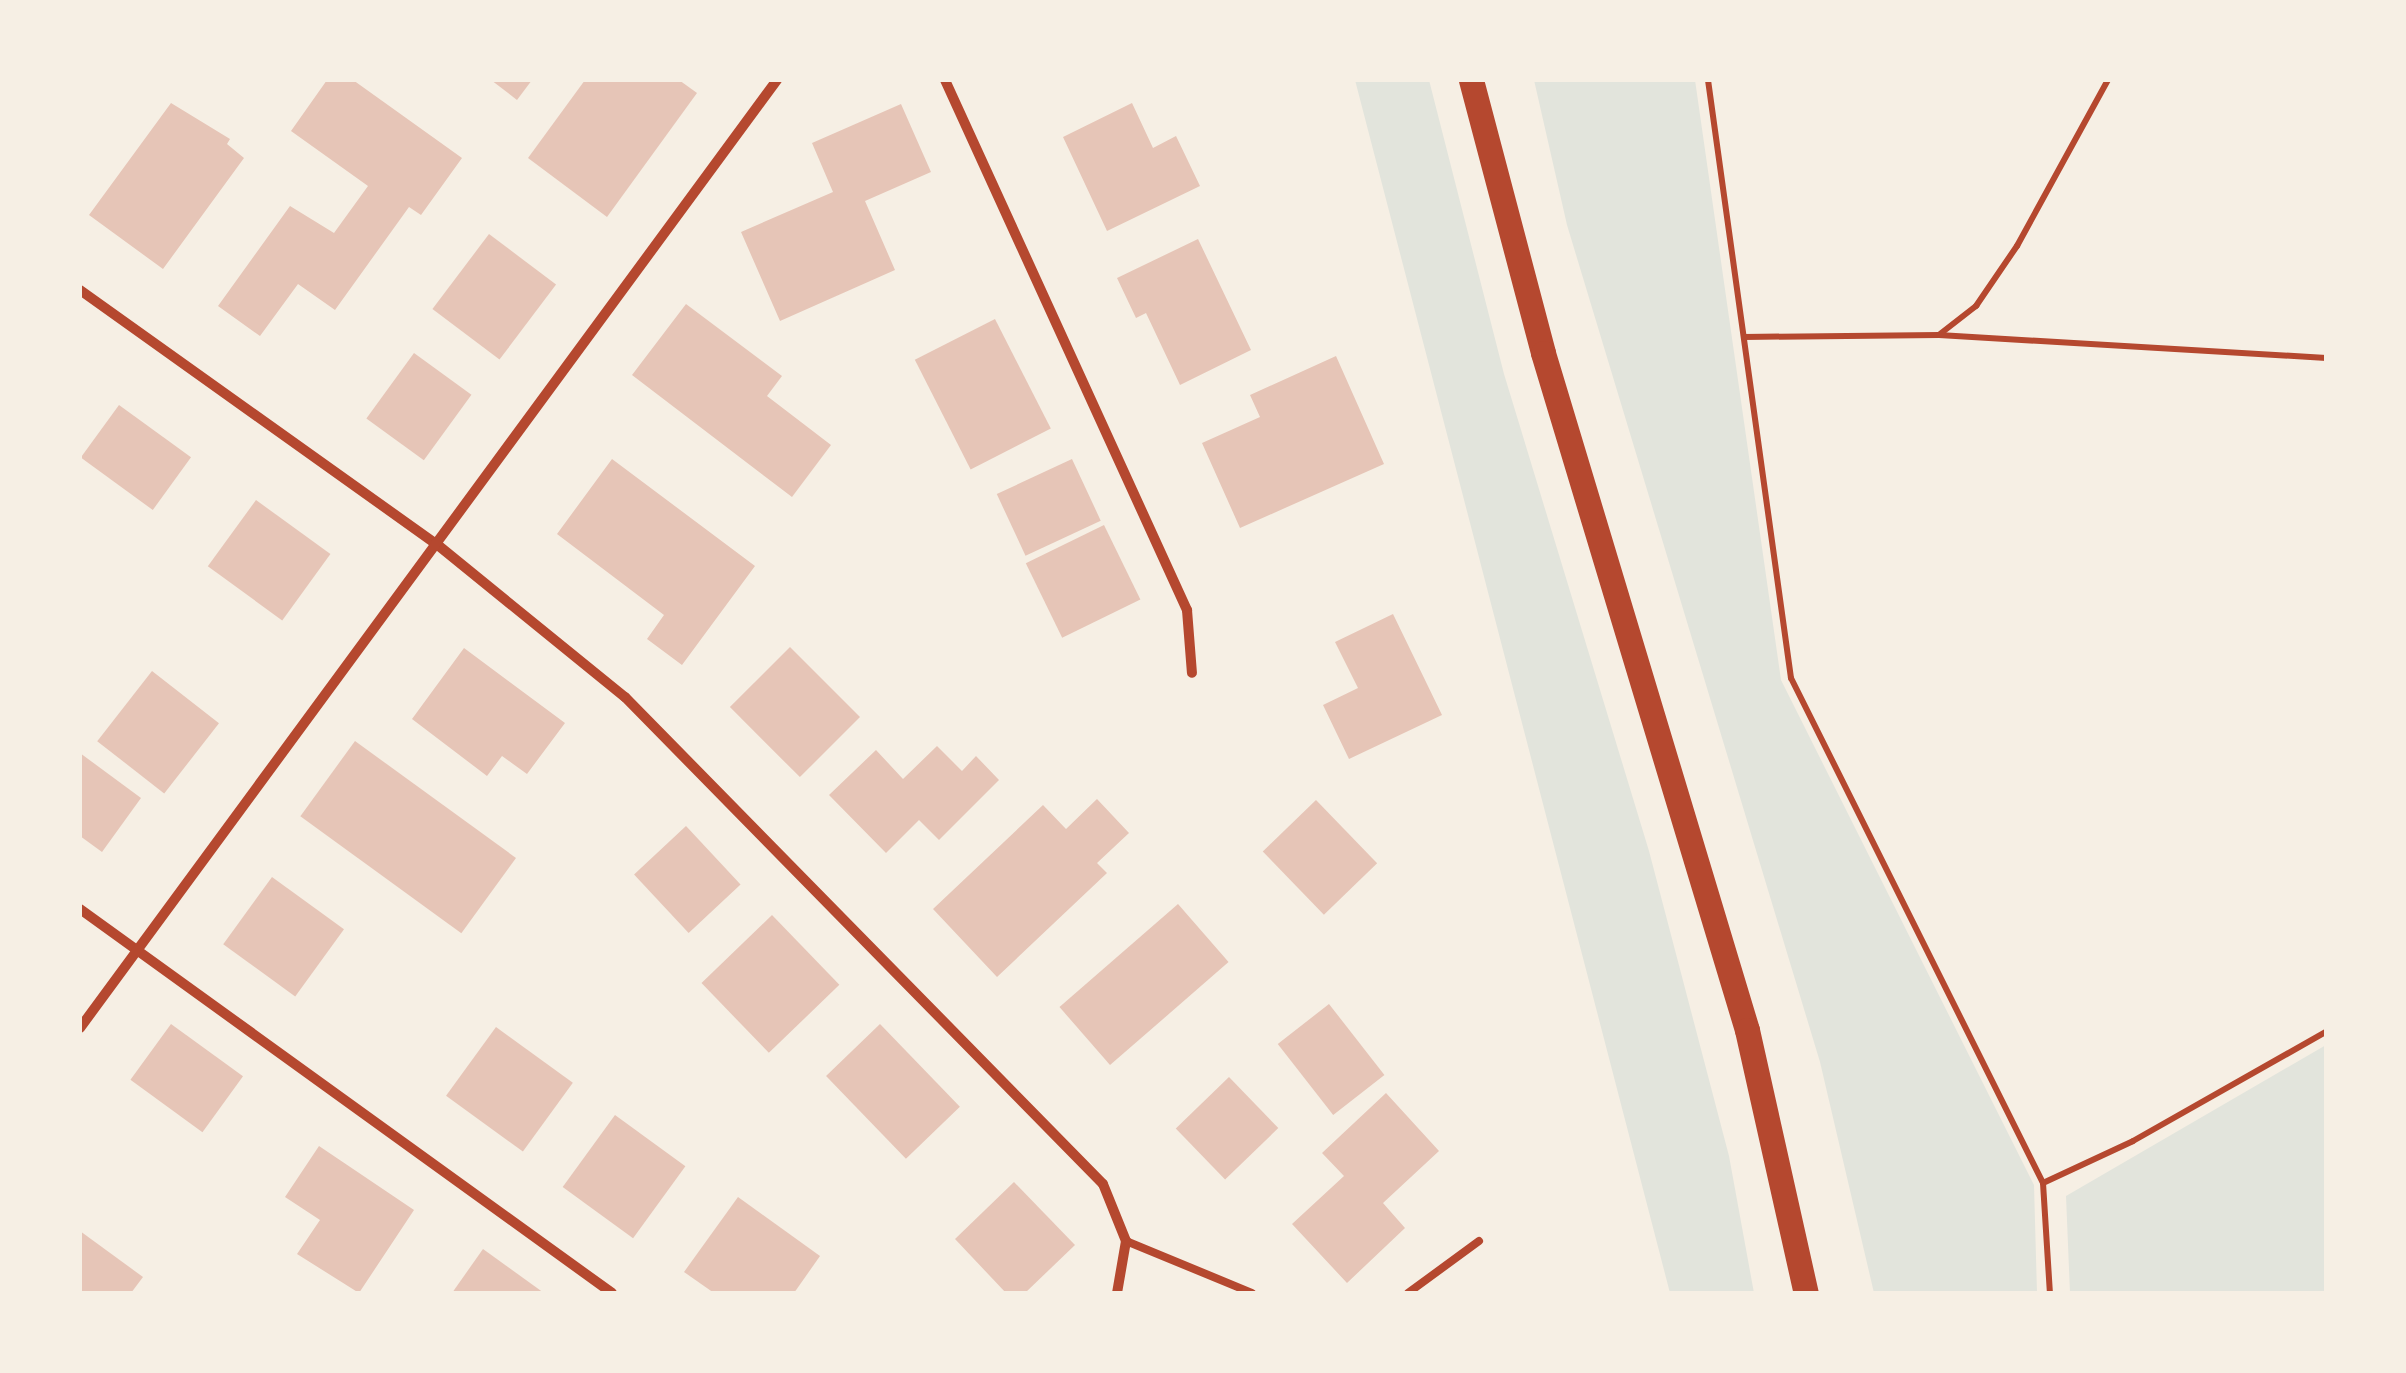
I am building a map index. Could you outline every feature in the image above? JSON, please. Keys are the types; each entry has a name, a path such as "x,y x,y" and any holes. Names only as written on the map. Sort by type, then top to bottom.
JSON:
{"main road":[{"path":"1472,80 1543,353 1747,1030 1806,1293"}],"street":[{"path":"944,80 1187,610 1192,672"},
{"path":"80,1028 439,546 773,81"},
{"path":"80,290 439,546 624,697 1103,1184 1126,1241 1117,1293"},
{"path":"80,909 612,1293"}],"lane":[{"path":"1126,1241 1252,1293"},
{"path":"1408,1293 1479,1241"}],"path":[{"path":"1708,80 1791,678 2043,1183 2050,1293"},
{"path":"1939,335 1976,306 2016,246 2108,80"},
{"path":"1744,337 1939,335 2326,358"},
{"path":"2043,1183 2133,1141 2326,1032"}],"shaded area":[{"path":"1355,80 1429,80 1504,374 1649,851 1729,1156 1754,1293 1670,1293"},
{"path":"1534,80 1695,80 1781,680 2034,1185 2037,1293 1874,1293 1820,1062 1567,225"},
{"path":"2326,1045 2326,1293 2070,1293 2066,1196"}],"building":[{"path":"327,80 353,80 462,158 421,215 409,207 335,310 298,284 260,336 218,306 290,206 334,233 368,186 291,131"},
{"path":"491,80 532,80 517,100"},
{"path":"585,80 679,80 697,93 607,217 528,158"},
{"path":"171,103 230,139 227,144 244,158 163,269 89,215"},
{"path":"1132,103 1153,148 1176,136 1200,186 1107,231 1063,137"},
{"path":"901,104 931,172 865,201 895,270 780,321 741,232 833,192 812,143"},
{"path":"489,234 556,285 500,360 432,309"},
{"path":"1198,239 1251,350 1180,385 1146,313 1136,318 1117,278"},
{"path":"686,304 782,376 767,396 831,445 792,497 632,375"},
{"path":"995,319 1051,429 971,469 915,360"},
{"path":"414,353 471,395 424,460 366,419"},
{"path":"1336,356 1384,464 1240,528 1202,443 1260,417 1250,395"},
{"path":"119,405 191,457 153,510 81,458"},
{"path":"612,459 755,566 682,665 647,639 664,615 557,534"},
{"path":"1072,459 1101,521 1026,556 997,494"},
{"path":"256,500 330,554 282,620 208,566"},
{"path":"1104,525 1140,600 1062,638 1026,563"},
{"path":"1393,614 1442,715 1349,759 1323,705 1358,688 1335,642"},
{"path":"790,647 860,717 800,777 730,707"},
{"path":"464,648 565,723 527,774 502,756 487,776 412,719"},
{"path":"152,671 219,723 164,793 97,741"},
{"path":"355,741 516,858 461,933 300,816"},
{"path":"937,746 962,771 976,756 999,780 939,840 919,820 886,853 829,795 876,750 903,779"},
{"path":"80,753 141,798 102,852 80,836"},
{"path":"1097,799 1129,833 1097,863 1107,873 997,977 933,909 1043,805 1066,829"},
{"path":"1316,800 1377,863 1324,915 1263,851"},
{"path":"686,826 741,885 689,933 634,874"},
{"path":"272,877 344,929 295,996 223,944"},
{"path":"1178,904 1229,962 1110,1065 1060,1007"},
{"path":"772,915 839,985 769,1053 702,983"},
{"path":"1329,1004 1384,1075 1333,1115 1278,1044"},
{"path":"171,1024 243,1076 202,1132 130,1080"},
{"path":"880,1024 960,1107 906,1159 826,1076"},
{"path":"496,1027 573,1083 523,1152 446,1096"},
{"path":"1229,1077 1278,1128 1225,1179 1176,1128"},
{"path":"1386,1093 1439,1151 1383,1203 1405,1228 1347,1283 1292,1224 1344,1176 1322,1153"},
{"path":"615,1115 685,1166 633,1238 563,1187"},
{"path":"319,1146 414,1210 359,1293 297,1254 320,1220 285,1197"},
{"path":"1014,1182 1075,1245 1025,1293 1006,1293 955,1239"},
{"path":"738,1197 820,1256 794,1293 714,1293 684,1272"},
{"path":"80,1231 143,1277 131,1293 80,1293"},
{"path":"483,1249 544,1293 452,1293"}]}
